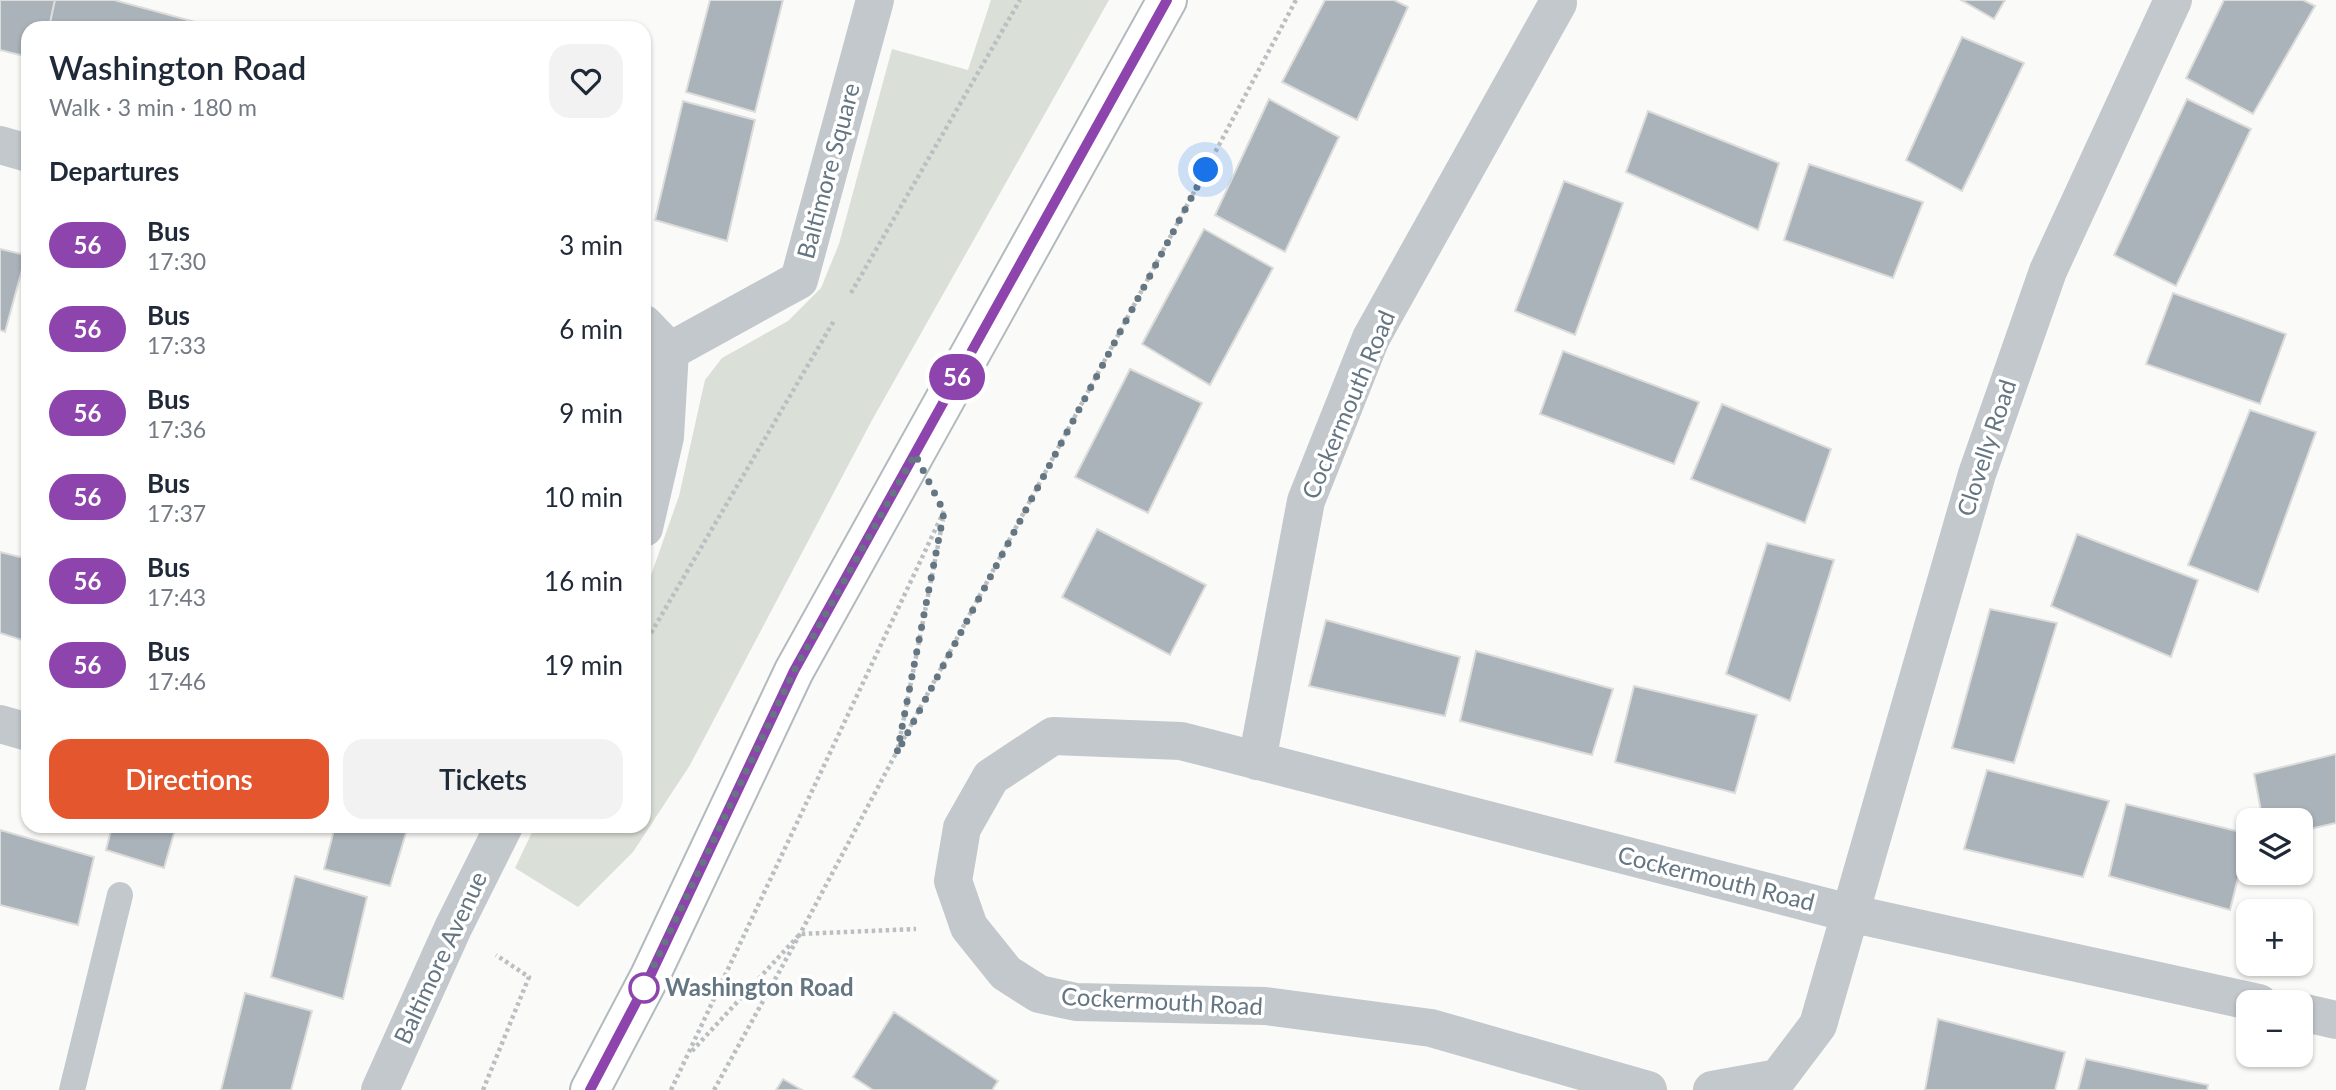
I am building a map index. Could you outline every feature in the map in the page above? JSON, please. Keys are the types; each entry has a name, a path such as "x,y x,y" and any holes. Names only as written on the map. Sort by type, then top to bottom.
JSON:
{"street":[{"name":"Baltimore Square","path":"670,351 799,280 875,0"},
{"path":"590,1090 650,976 794,671 1167,0"},
{"name":"Clovelly Road","path":"1849,913 1977,474 2048,271 2173,0"},
{"name":"Cockermouth Road","path":"1257,761 1306,501 1371,338 1558,3"},
{"path":"0,145 21,151"},
{"path":"651,331 670,351 665,437 651,498"},
{"path":"0,724 21,730"},
{"name":"Cockermouth Road","path":"1648,1090 1431,1028 1265,1006 1076,1002 1039,994 1006,973 969,927 953,881 962,828 991,777 1053,736 1181,741 1849,913 2236,998"},
{"name":"Baltimore Avenue","path":"380,1090 453,928 500,833"},
{"name":"Cockermouth Road","path":"1712,1090 1778,1078 1818,1025 1849,913"},
{"path":"2313,1015 2336,1020"}],"lane":[{"path":"72,1090 120,895"}],"path":[{"path":"846,301 1020,0"},
{"path":"714,1090 897,753 1296,0"},
{"path":"651,633 839,313"},
{"path":"897,753 944,512 915,454"},
{"path":"671,1090 944,512"},
{"path":"689,1055 800,934 969,927"},
{"path":"483,1090 529,977 488,950"}],"shaded area":[{"path":"991,0 1109,0 871,422 690,765 651,825 651,575 679,496 705,380 722,358 788,321 821,288 839,244 892,49 968,70"},
{"path":"532,833 645,833 633,852 578,907 515,868"}],"building":[{"path":"0,0 55,0 50,21 21,21 21,55 0,50"},
{"path":"55,0 114,0 192,21 50,21"},
{"path":"710,0 783,0 755,112 686,92"},
{"path":"1325,0 1394,0 1408,7 1357,120 1282,82"},
{"path":"1961,0 2005,0 1994,19"},
{"path":"2224,0 2303,0 2315,6 2253,114 2186,78"},
{"path":"1962,37 2024,63 1962,191 1906,160"},
{"path":"1269,99 1339,137 1285,252 1215,215"},
{"path":"2187,99 2251,129 2176,286 2114,255"},
{"path":"683,101 755,120 727,241 655,220"},
{"path":"1648,111 1779,163 1758,230 1626,172"},
{"path":"1809,164 1923,202 1893,278 1784,240"},
{"path":"1564,181 1623,203 1575,335 1515,311"},
{"path":"1204,229 1273,268 1210,385 1142,344"},
{"path":"0,249 21,254 21,273 5,332 0,330"},
{"path":"2173,293 2286,334 2260,404 2146,364"},
{"path":"1563,351 1699,402 1674,464 1540,414"},
{"path":"1130,369 1202,403 1148,513 1075,477"},
{"path":"1722,404 1831,449 1805,523 1691,479"},
{"path":"2250,410 2316,432 2258,592 2188,565"},
{"path":"1097,529 1206,585 1170,655 1062,597"},
{"path":"2077,534 2198,580 2171,657 2051,606"},
{"path":"1767,543 1834,560 1790,701 1726,674"},
{"path":"0,552 21,557 21,640 0,633"},
{"path":"1990,609 2057,623 2014,763 1952,748"},
{"path":"1326,620 1460,657 1445,716 1309,686"},
{"path":"1476,651 1613,689 1592,755 1460,721"},
{"path":"1634,686 1757,715 1735,793 1615,762"},
{"path":"2336,754 2336,823 2313,828 2313,808 2261,808 2254,774"},
{"path":"1987,770 2109,801 2083,877 1964,849"},
{"path":"2126,804 2236,831 2236,885 2230,910 2109,876"},
{"path":"0,830 94,857 78,925 0,905"},
{"path":"110,833 174,833 164,868 106,850"},
{"path":"333,833 406,833 390,886 324,869"},
{"path":"295,876 367,897 343,999 271,977"},
{"path":"245,993 312,1011 291,1090 221,1090"},
{"path":"894,1012 998,1081 992,1090 873,1090 853,1077"},
{"path":"1938,1019 2065,1052 2055,1090 1925,1090"},
{"path":"2086,1059 2208,1085 2207,1090 2078,1090"},
{"path":"783,1079 802,1090 776,1090"}],"bus line":[{"name":"56","path":"590,1090 650,976 794,671 1167,0"}],"place":[{"name":"Washington Road","path":"644,988"}],"route":[{"path":"644,988 638,999 794,671 915,454 944,512 897,753 1206,170"}]}
